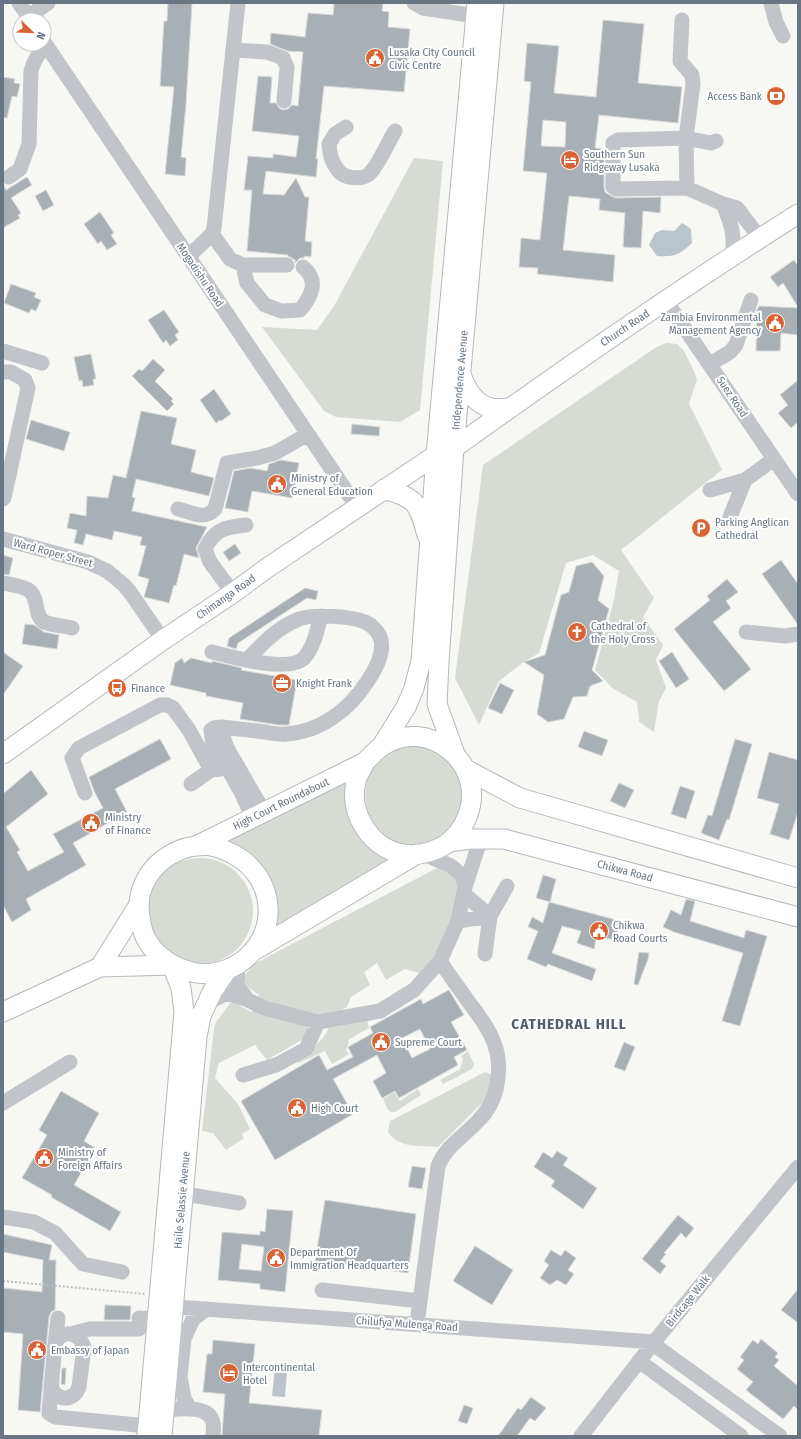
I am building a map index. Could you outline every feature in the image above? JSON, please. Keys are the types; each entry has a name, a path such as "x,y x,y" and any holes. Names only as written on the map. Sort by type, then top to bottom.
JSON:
{"main road":[{"name":"Independence Avenue","path":"455,754 437,704 438,662 454,448 494,3"},
{"name":"Independence Avenue","path":"381,747 406,707 414,688 422,660 436,455 477,9"},
{"name":"Church Road","path":"454,448 569,366 666,300 798,214"},
{"path":"461,374 464,384 471,395 480,404 492,408 510,408"},
{"name":"Chimanga Road","path":"3,754 267,568 436,455 454,448"},
{"path":"384,489 403,494 414,502 421,513 430,544"},
{"name":"High Court Roundabout","path":"254,951 421,854 438,849 450,842 463,827 471,809 472,789 467,770 455,754 442,744 427,738 411,737 395,740 381,747 366,762 357,779 355,798 358,816 367,832 381,845 398,853 421,854"},
{"name":"High Court Roundabout","path":"196,846 366,762"},
{"path":"467,770 520,798 798,878"},
{"name":"Chikwa Road","path":"450,842 470,839 504,839 798,917"},
{"name":"High Court Roundabout","path":"196,846 211,846 226,850 240,858 251,868 260,880 266,894 268,909 267,924 262,938 254,951 247,958 232,967 213,973 198,974 172,965 158,955 147,941 141,924 138,906 141,888 150,872 163,860 178,850 196,846"},
{"path":"100,967 138,906"},
{"path":"5,1007 100,967 172,965"},
{"name":"Haile Selassie Avenue","path":"172,965 181,988 184,1012 176,1193"},
{"name":"Haile Selassie Avenue","path":"152,1433 155,1312 176,1193 197,1037 201,1016 212,992 232,967"},
{"name":"Haile Selassie Avenue","path":"152,1433 164,1410 155,1312"}],"street":[{"path":"19,3 26,12"},
{"path":"37,12 48,3"},
{"path":"188,257 212,234 214,228 238,3"},
{"path":"414,3 423,8 477,9"},
{"path":"771,3 776,22 782,36"},
{"path":"682,20 680,61 692,75 693,84 686,138 687,188"},
{"path":"233,50 267,52 283,58 287,67 284,101"},
{"path":"9,178 20,169 29,144 31,71 34,60 40,52"},
{"name":"Mogadishu Road","path":"50,52 357,507"},
{"path":"346,127 335,134 328,144 331,159 338,171 349,177 360,178 370,173 395,131"},
{"path":"716,140 711,143 686,138 615,141 613,143 613,187 620,190 687,188 723,204 737,208 760,238"},
{"path":"723,204 732,223 734,240 733,256"},
{"path":"212,234 230,259 243,265 287,265"},
{"path":"243,265 247,283 264,305 281,311 300,310 308,301 313,286 308,272 303,267"},
{"name":"Suez Road","path":"666,300 798,494"},
{"path":"710,364 730,352 736,345 751,300"},
{"path":"3,351 42,363"},
{"path":"3,372 10,372 26,380 28,388 3,499"},
{"path":"178,509 205,516 210,514 215,509 227,463 257,458 275,452 308,434"},
{"path":"710,490 745,480 774,459"},
{"path":"730,517 745,480"},
{"path":"233,593 210,562 206,549 210,538 228,526 246,525"},
{"name":"Ward Roper Street","path":"3,539 88,562 107,571 130,592 163,640"},
{"path":"3,583 29,590 35,600 38,616 44,622 72,628"},
{"path":"212,652 247,660 276,664 299,662 310,650 321,616"},
{"path":"247,660 271,636 300,619 321,616 364,622 378,633 381,640 381,651 378,663 361,692 330,720 316,728 299,733 284,734 217,728 224,739 241,792 259,815"},
{"path":"746,632 785,636 798,634"},
{"path":"85,793 72,758 75,752 79,748 160,706 167,705 173,708 189,730 211,770"},
{"path":"191,784 211,770 234,770"},
{"path":"207,1003 224,994 248,1000 264,1008 318,1022 380,1011 414,990 440,962 458,921 464,891 478,847 487,839"},
{"path":"421,854 451,866 462,875 464,891 490,916"},
{"path":"485,954 490,916 508,886"},
{"path":"458,921 490,916"},
{"path":"417,1324 438,1166 446,1152 479,1121 490,1105 496,1091 499,1075 499,1062 496,1050 487,1027 440,962"},
{"path":"232,967 237,986 248,1000"},
{"path":"243,1075 276,1064 306,1049 318,1022"},
{"path":"3,1103 70,1062"},
{"name":"Birdcage Walk","path":"580,1436 639,1361 798,1167"},
{"path":"176,1193 240,1203"},
{"path":"3,1217 34,1222 55,1233 83,1264 122,1272"},
{"path":"322,1290 420,1301"},
{"path":"190,1409 184,1398 180,1377 184,1339 193,1319 207,1309"},
{"name":"Chilufya Mulenga Road","path":"76,1338 90,1329 155,1312 207,1309 654,1343"},
{"path":"58,1318 49,1413 55,1418 152,1433"},
{"path":"51,1384 54,1392 61,1398 70,1397 77,1392 79,1388 83,1352 76,1338 61,1336 55,1344"},
{"path":"654,1343 780,1436"},
{"path":"639,1361 741,1436"},
{"path":"164,1410 199,1409 210,1415 213,1423 213,1436"}],"path":[{"path":"3,1281 155,1312"}],"shaded area":[{"path":"414,158 443,161 420,410 400,422 336,417 324,411 262,327 317,330 334,306"},
{"path":"682,223 691,229 692,243 684,250 676,254 657,256 649,245 655,233 662,230 674,231"},
{"path":"667,343 677,344 684,351 693,369 697,379 689,404 722,470 621,550 654,598 643,617 663,645 656,660 666,688 659,701 654,732 639,722 637,702 612,688 595,670 613,604 619,571 593,555 566,563 539,653 521,664 499,681 479,725 455,678 483,465 658,346"},
{"path":"407,742 454,756 467,812 433,845 410,845 396,843 385,836 376,827 366,804 365,792 367,779 372,768 382,755"},
{"path":"349,776 346,793 347,814 356,833 370,848 379,854 398,862 271,932 260,864 245,850 226,840"},
{"path":"200,858 220,862 237,874 249,891 253,911 249,931 237,948 220,960 200,964 180,960 163,948 151,931 147,911 151,891 163,874 180,862"},
{"path":"439,868 458,873 457,904 442,948 419,973 405,969 386,980 377,963 364,972 370,985 351,997 347,1007 338,1012 323,1015 312,1015 272,1007 259,998 259,995 245,985 244,976 254,964"},
{"path":"232,1001 251,1012 254,1010 306,1026 308,1028 307,1037 267,1060 255,1045 219,1063 215,1078 238,1104 250,1129 242,1134 244,1138 226,1150 213,1133 202,1131 214,1029 216,1022"},
{"path":"367,1020 369,1028 348,1040 349,1042 346,1050 349,1054 332,1064 325,1051 299,1063 295,1057 319,1042 329,1027"},
{"path":"468,1051 474,1064 472,1069 443,1084 440,1080 460,1069 463,1059 461,1056"},
{"path":"485,1072 493,1075 494,1091 438,1147 404,1144 392,1137 388,1132 390,1121"},
{"path":"418,1089 421,1095 395,1112 388,1110 383,1099 394,1092 400,1101"},
{"path":"275,1369 287,1370 285,1397 272,1396"}],"building":[{"path":"168,3 192,3 186,104 181,157 186,158 185,176 165,174 174,87 160,86 164,21 167,21"},
{"path":"334,3 383,3 382,11 389,12 388,27 410,29 404,92 324,86 316,159 318,159 316,177 266,171 263,194 284,195 296,178 305,197 309,197 305,241 312,242 311,257 304,256 304,258 300,258 295,263 295,260 288,255 247,251 252,190 244,190 248,156 273,158 273,154 296,157 299,136 252,131 258,76 272,77 270,103 276,103 279,108 283,110 288,109 292,105 298,106 303,52 288,51 270,44 271,33 305,37 308,13 333,15"},
{"name":"Southern Sun Ridgeway Lusaka","path":"603,20 644,24 638,83 682,87 678,123 599,115 595,148 604,149 605,192 616,198 661,197 660,213 643,211 641,248 623,247 625,213 599,210 600,199 569,196 563,250 615,255 613,282 537,274 538,268 519,267 521,238 540,240 547,173 523,171 531,82 524,81 527,43 559,46 554,93 596,97","holes":["543,120 566,122 565,147 541,146"]},
{"path":"3,77 15,79 14,83 20,84 17,97 12,96 7,118 3,117"},
{"path":"27,177 32,185 11,198 21,213 18,215 20,218 3,228 3,184 6,190"},
{"path":"46,190 54,205 43,211 35,196"},
{"path":"100,212 114,233 111,235 117,244 107,250 101,241 98,244 84,224"},
{"path":"794,260 798,266 798,307 783,283 778,287 770,277"},
{"path":"11,284 36,293 34,297 41,300 36,311 31,309 29,313 4,303"},
{"path":"759,306 798,308 798,335 781,333 780,351 756,351 757,310"},
{"path":"164,310 179,332 175,335 178,340 170,346 166,340 163,343 148,320"},
{"path":"91,354 96,379 93,379 94,385 83,387 82,380 79,381 74,357"},
{"path":"153,359 165,370 155,381 173,399 171,401 174,404 167,411 132,376 139,369 142,371"},
{"path":"798,380 798,422 791,428 778,413 788,405 780,395"},
{"path":"214,389 231,414 216,423 200,400"},
{"path":"141,411 177,418 171,444 196,450 191,472 214,478 209,496 136,479 132,497 135,498 132,511 207,527 196,548 199,558 184,554 176,586 174,585 169,603 144,597 149,579 138,576 146,546 140,545 142,537 114,531 112,540 86,534 83,545 74,543 77,530 67,528 70,513 86,516 87,496 108,498 113,475 126,478"},
{"path":"31,420 70,432 64,451 26,439"},
{"path":"352,424 380,427 379,436 351,434"},
{"name":"Ministry of General Education","path":"281,460 299,463 292,498 252,491 248,512 225,508 234,471 251,468 267,471 269,464"},
{"path":"235,544 241,553 229,561 223,552"},
{"path":"3,555 13,558 9,575 3,574"},
{"path":"781,560 798,584 798,625 762,574"},
{"name":"Cathedral of the Holy Cross","path":"592,562 604,576 598,600 609,609 592,670 603,681 590,686 587,696 573,697 564,719 548,722 537,714 544,675 524,662 545,655 561,595 569,592 576,566"},
{"path":"727,579 738,592 726,601 731,608 713,622 751,669 724,691 674,629 710,600 707,596"},
{"path":"305,588 318,591 316,600 307,598 238,643 236,649 227,646 229,638"},
{"path":"25,624 34,625 44,632 59,635 57,649 22,644"},
{"path":"3,652 23,666 3,695"},
{"path":"672,652 689,679 676,688 659,661"},
{"path":"182,658 184,663 191,658 212,663 212,661 242,668 241,670 297,680 289,725 279,725 240,719 243,703 206,696 206,693 170,685 175,663"},
{"path":"500,683 514,690 502,714 488,708"},
{"path":"584,731 608,740 602,756 578,747"},
{"name":"Ministry of Finance","path":"160,739 171,759 115,789 127,812 73,843 86,865 26,899 31,910 12,922 3,905 3,794 31,770 48,794 6,827 20,850 17,852 28,871 64,852 53,834 103,808 94,791 89,777"},
{"path":"735,739 752,744 729,820 727,819 719,840 701,833 708,815 712,816"},
{"path":"769,752 798,760 798,812 789,840 770,834 779,804 757,798"},
{"path":"619,783 634,790 625,808 610,801"},
{"path":"680,786 695,791 686,819 671,814"},
{"path":"543,875 556,879 550,902 536,898"},
{"path":"686,899 695,901 690,921 744,938 746,930 767,936 740,1026 722,1021 743,953 674,932 663,927 671,910 681,915"},
{"path":"549,902 620,921 615,940 597,936 594,949 577,943 581,931 562,926 552,953 596,969 592,981 548,964 546,967 527,959 538,931 528,927 532,917 543,923"},
{"path":"639,952 649,953 638,985 634,984"},
{"path":"449,990 464,1015 451,1022 467,1050 454,1057 458,1065 399,1098 395,1091 382,1098 373,1081 386,1073 377,1055 333,1079 353,1114 275,1160 241,1101 319,1055 327,1070 353,1057 348,1047 373,1033 370,1027 421,999 423,1004","holes":["420,1029 430,1049 412,1058 402,1038"]},
{"path":"624,1042 635,1047 625,1071 614,1067"},
{"name":"Ministry of Foreign Affairs","path":"61,1091 99,1113 84,1141 95,1148 74,1185 121,1212 110,1231 51,1197 52,1195 22,1178 47,1135 39,1130"},
{"path":"557,1151 568,1158 563,1165 597,1188 583,1209 551,1186 555,1181 534,1167 543,1152 552,1158"},
{"path":"412,1166 426,1168 422,1189 408,1187"},
{"path":"325,1200 416,1214 408,1273 336,1263 336,1265 315,1262"},
{"name":"Department Of Immigration Headquarters","path":"267,1209 293,1211 285,1292 260,1289 260,1284 218,1280 222,1232 260,1235 260,1231 265,1232","holes":["242,1244 264,1247 261,1271 239,1269"]},
{"path":"678,1215 694,1228 686,1238 681,1233 664,1253 666,1254 660,1261 666,1266 660,1274 642,1259"},
{"name":"Embassy of Japan","path":"3,1234 52,1245 49,1260 56,1260 55,1310 51,1312 49,1317 40,1412 18,1410 23,1334 3,1332 3,1288 42,1292 43,1260 3,1252"},
{"path":"475,1246 513,1270 492,1305 453,1281"},
{"path":"551,1250 561,1256 565,1250 576,1258 568,1270 574,1274 566,1285 557,1280 550,1285 540,1278 549,1265 544,1261"},
{"path":"798,1289 798,1323 781,1310"},
{"path":"105,1305 131,1306 130,1320 104,1320"},
{"path":"761,1339 778,1353 775,1357 779,1360 774,1366 798,1386 798,1410 794,1406 783,1419 746,1390 753,1382 737,1369 744,1360 740,1357 753,1340 758,1344"},
{"name":"Intercontinental Hotel","path":"213,1340 255,1344 249,1403 322,1410 319,1436 222,1436 225,1394 203,1392 207,1354 212,1354"},
{"path":"62,1368 66,1368 65,1385 61,1384"},
{"path":"531,1397 546,1408 535,1421 530,1418 517,1436 498,1436 518,1408 521,1410"},
{"path":"464,1405 473,1408 467,1424 458,1421"}],"place":[{"name":"Lusaka City Council Civic Centre","path":"375,58"},
{"name":"Access Bank","path":"776,96"},
{"name":"Southern Sun Ridgeway Lusaka","path":"570,160"},
{"name":"Zambia Environmental Management Agency","path":"775,323"},
{"name":"Ministry of General Education","path":"277,484"},
{"name":"Parking Anglican Cathedral","path":"701,528"},
{"name":"Cathedral of the Holy Cross","path":"577,632"},
{"name":"Knight Frank","path":"282,683"},
{"name":"Finance","path":"117,688"},
{"name":"Ministry of Finance","path":"91,823"},
{"name":"Chikwa Road Courts","path":"599,931"},
{"name":"Supreme Court","path":"381,1042"},
{"name":"High Court","path":"297,1108"},
{"name":"Ministry of Foreign Affairs","path":"44,1158"},
{"name":"Department Of Immigration Headquarters","path":"276,1258"},
{"name":"Embassy of Japan","path":"37,1350"},
{"name":"Intercontinental Hotel","path":"229,1373"}],"district":[{"name":"CATHEDRAL HILL","path":"569,1024"}]}
